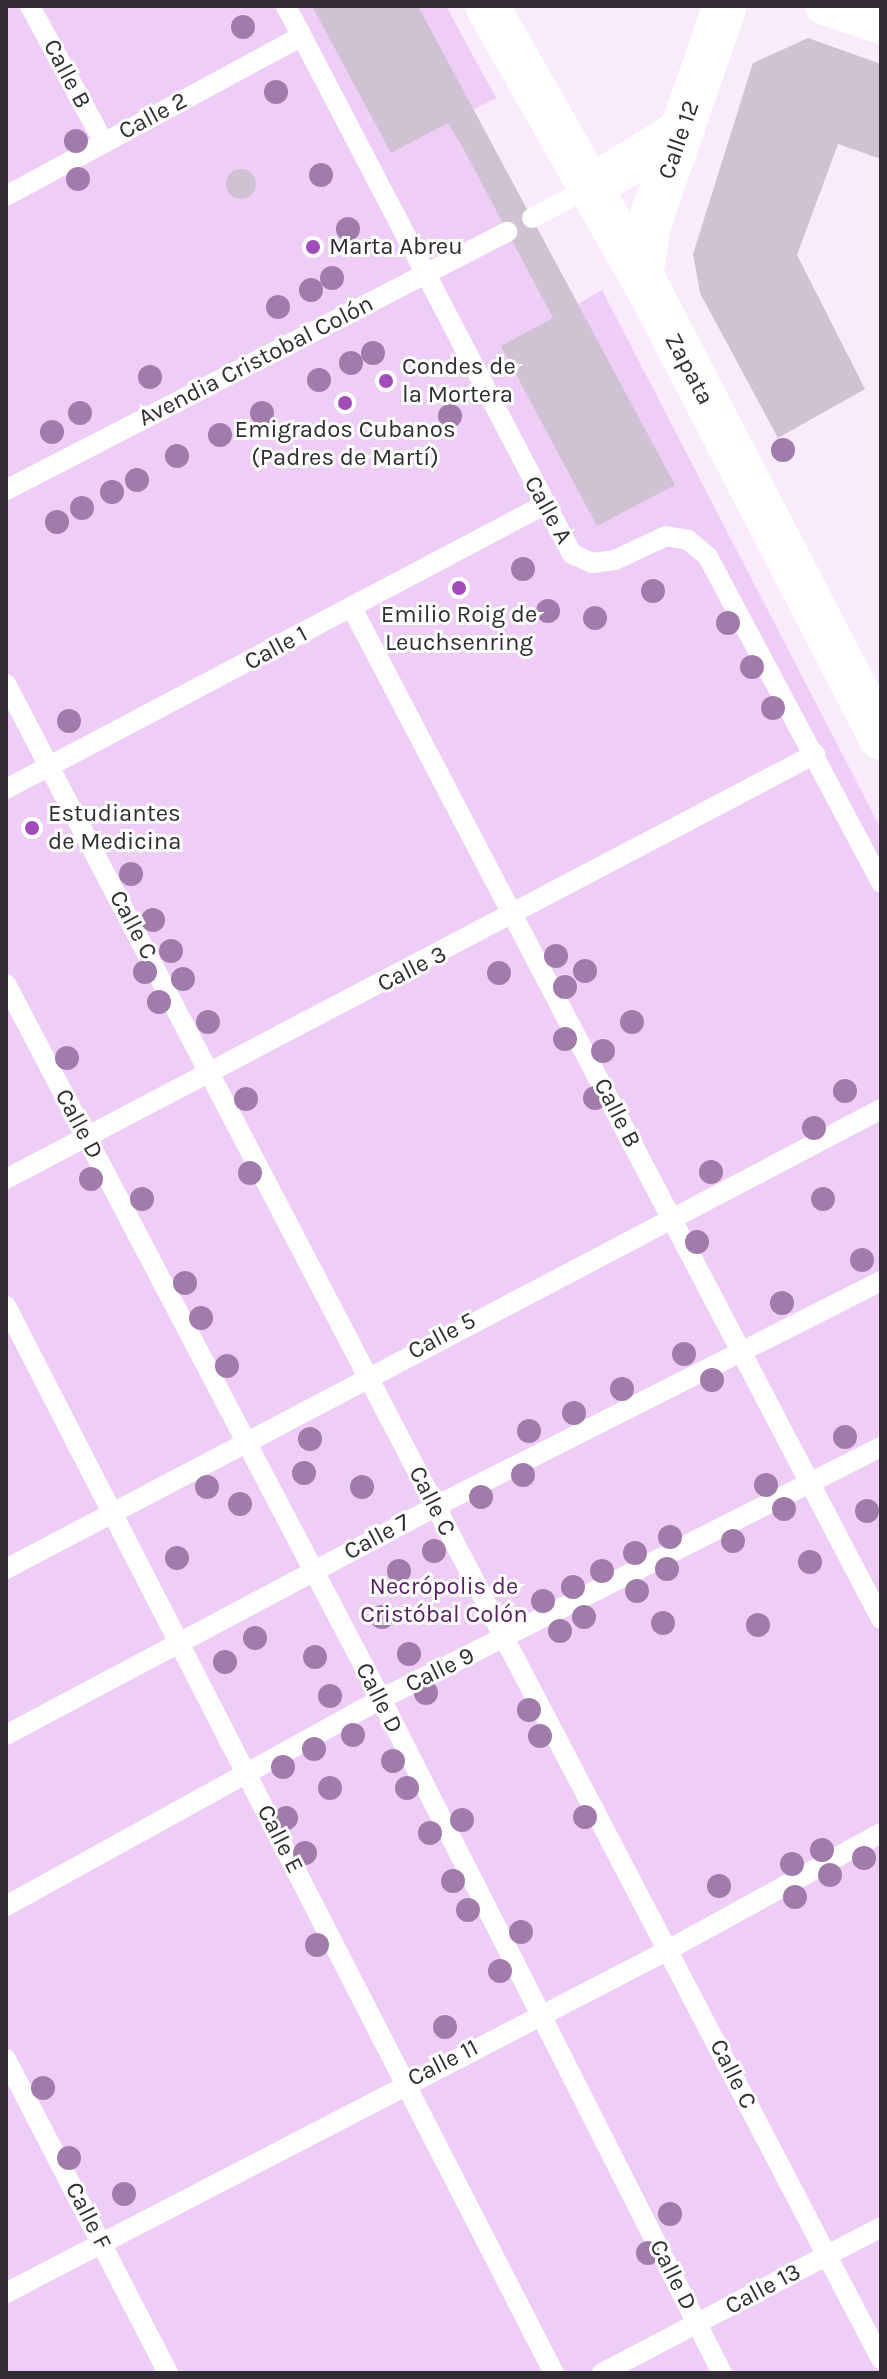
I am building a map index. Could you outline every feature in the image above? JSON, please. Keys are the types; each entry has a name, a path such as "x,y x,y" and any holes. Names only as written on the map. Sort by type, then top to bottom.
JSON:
{"main road":[{"name":"Zapata","path":"487,6 641,275 881,738"},
{"name":"Calle 12","path":"641,275 650,222 725,6"},
{"path":"591,187 683,130"}],"street":[{"path":"824,6 881,25"}],"lane":[{"name":"Calle B","path":"30,6 104,143"},
{"name":"Calle A","path":"286,6 572,554 592,563 615,560 666,536 688,540 708,557 881,883"},
{"name":"Calle 2","path":"6,196 300,37"},
{"path":"532,218 591,187"},
{"name":"Avendia Cristobal Colón","path":"6,490 507,232"},
{"name":"Calle 1","path":"6,789 544,505"},
{"name":"Calle B","path":"352,608 516,915 881,1619"},
{"name":"Calle C","path":"6,684 370,1374 434,1507 881,2359"},
{"name":"Calle 3","path":"6,1179 516,915 815,754"},
{"name":"Calle D","path":"6,984 381,1699 722,2373"},
{"name":"Calle 5","path":"6,1569 670,1216 881,1109"},
{"name":"Calle 7","path":"6,1735 434,1507 881,1281"},
{"name":"Calle E","path":"6,1306 554,2373"},
{"name":"Calle 9","path":"6,1906 381,1699 881,1447"},
{"name":"Calle 11","path":"6,2293 405,2082 668,1950 881,1833"},
{"name":"Calle F","path":"6,2059 168,2373"},
{"name":"Calle 13","path":"602,2373 881,2227"}],"green space":[{"name":"Necrópolis de Cristóbal Colón","path":"6,6 446,6 496,98 473,110 578,304 602,290 881,829 881,2373 6,2373"}],"building":[{"path":"312,6 418,6 675,485 597,526 501,346 553,318 463,148 448,123 391,153"},
{"path":"808,38 881,64 881,159 838,144 797,255 865,389 778,438 700,293 693,254 753,63"},
{"path":"241,169 247,170 255,178 255,190 247,198 241,199 235,198 227,190 226,184 227,178 235,170"}],"place":[{"name":"Marta Abreu","path":"313,247"},
{"name":"Condes de la Mortera","path":"386,381"},
{"name":"Emigrados Cubanos (Padres de Martí)","path":"345,403"},
{"name":"Emilio Roig de Leuchsenring","path":"459,588"},
{"name":"Estudiantes de Medicina","path":"32,828"}]}
